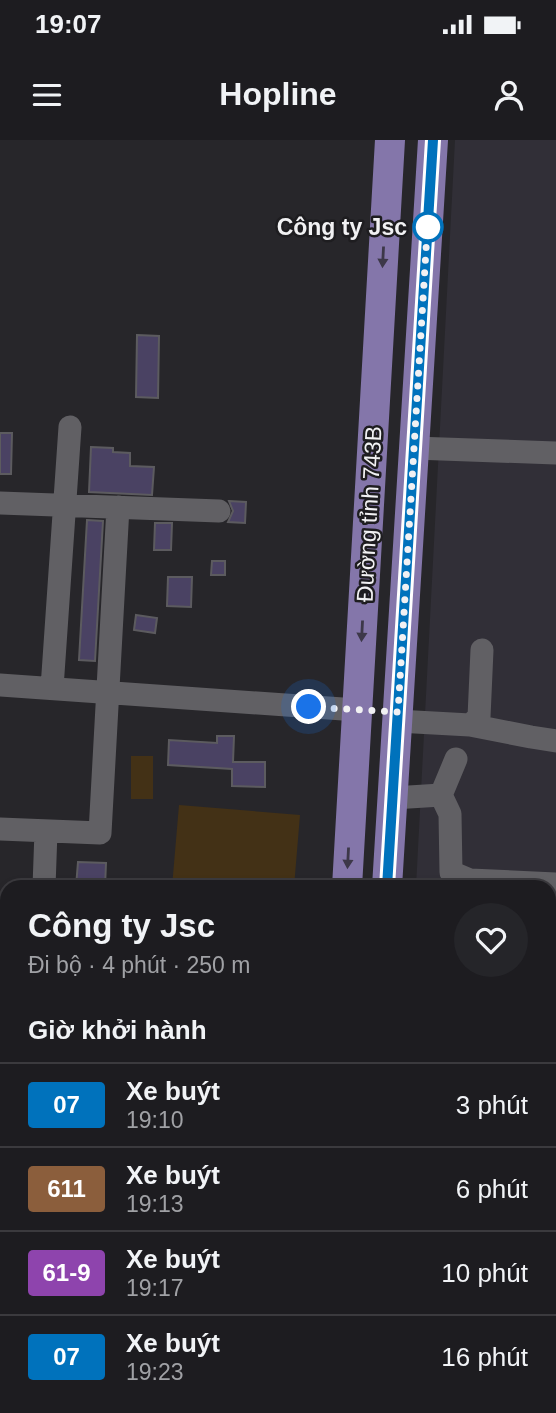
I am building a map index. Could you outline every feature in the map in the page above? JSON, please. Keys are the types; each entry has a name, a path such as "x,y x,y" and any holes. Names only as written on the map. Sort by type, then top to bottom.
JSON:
{"main road":[{"name":"Đường tỉnh 743B","path":"347,880 390,140"},
{"name":"Đường tỉnh 743B","path":"387,880 433,140"},
{"path":"357,710 398,717"}],"lane":[{"path":"52,688 70,427"},
{"path":"414,449 556,453"},
{"path":"0,503 219,511"},
{"path":"0,830 100,833 118,507"},
{"path":"470,725 479,717 482,650"},
{"path":"0,685 357,710"},
{"path":"398,717 470,725 556,741"},
{"path":"456,759 441,796 450,814 451,872 470,880"},
{"path":"393,798 441,796"},
{"path":"44,880 46,831"}],"shaded area":[{"path":"455,140 556,140 556,880 416,880"},
{"path":"131,756 153,756 153,799 131,799"},
{"path":"179,805 300,815 295,880 173,880"}],"building":[{"path":"137,335 159,336 158,398 136,397"},
{"path":"0,433 12,433 11,474 0,474"},
{"path":"91,447 113,448 113,452 130,453 130,466 154,467 152,495 89,492"},
{"path":"229,501 246,502 245,523 228,522 233,511"},
{"path":"87,520 103,521 95,661 79,660"},
{"path":"155,523 172,523 171,550 154,550"},
{"path":"212,561 225,561 225,575 211,575"},
{"path":"168,577 192,577 191,607 167,606"},
{"path":"136,615 157,618 155,633 134,630"},
{"path":"217,736 234,736 233,762 265,762 265,787 232,786 232,769 168,765 169,740 217,743"},
{"path":"78,862 106,863 105,880 77,880"}],"bus line":[{"name":"07","path":"387,880 433,140"}],"place":[{"name":"Công ty Jsc","path":"428,227"}],"route":[{"path":"309,707 398,712 428,217 428,227"}]}
